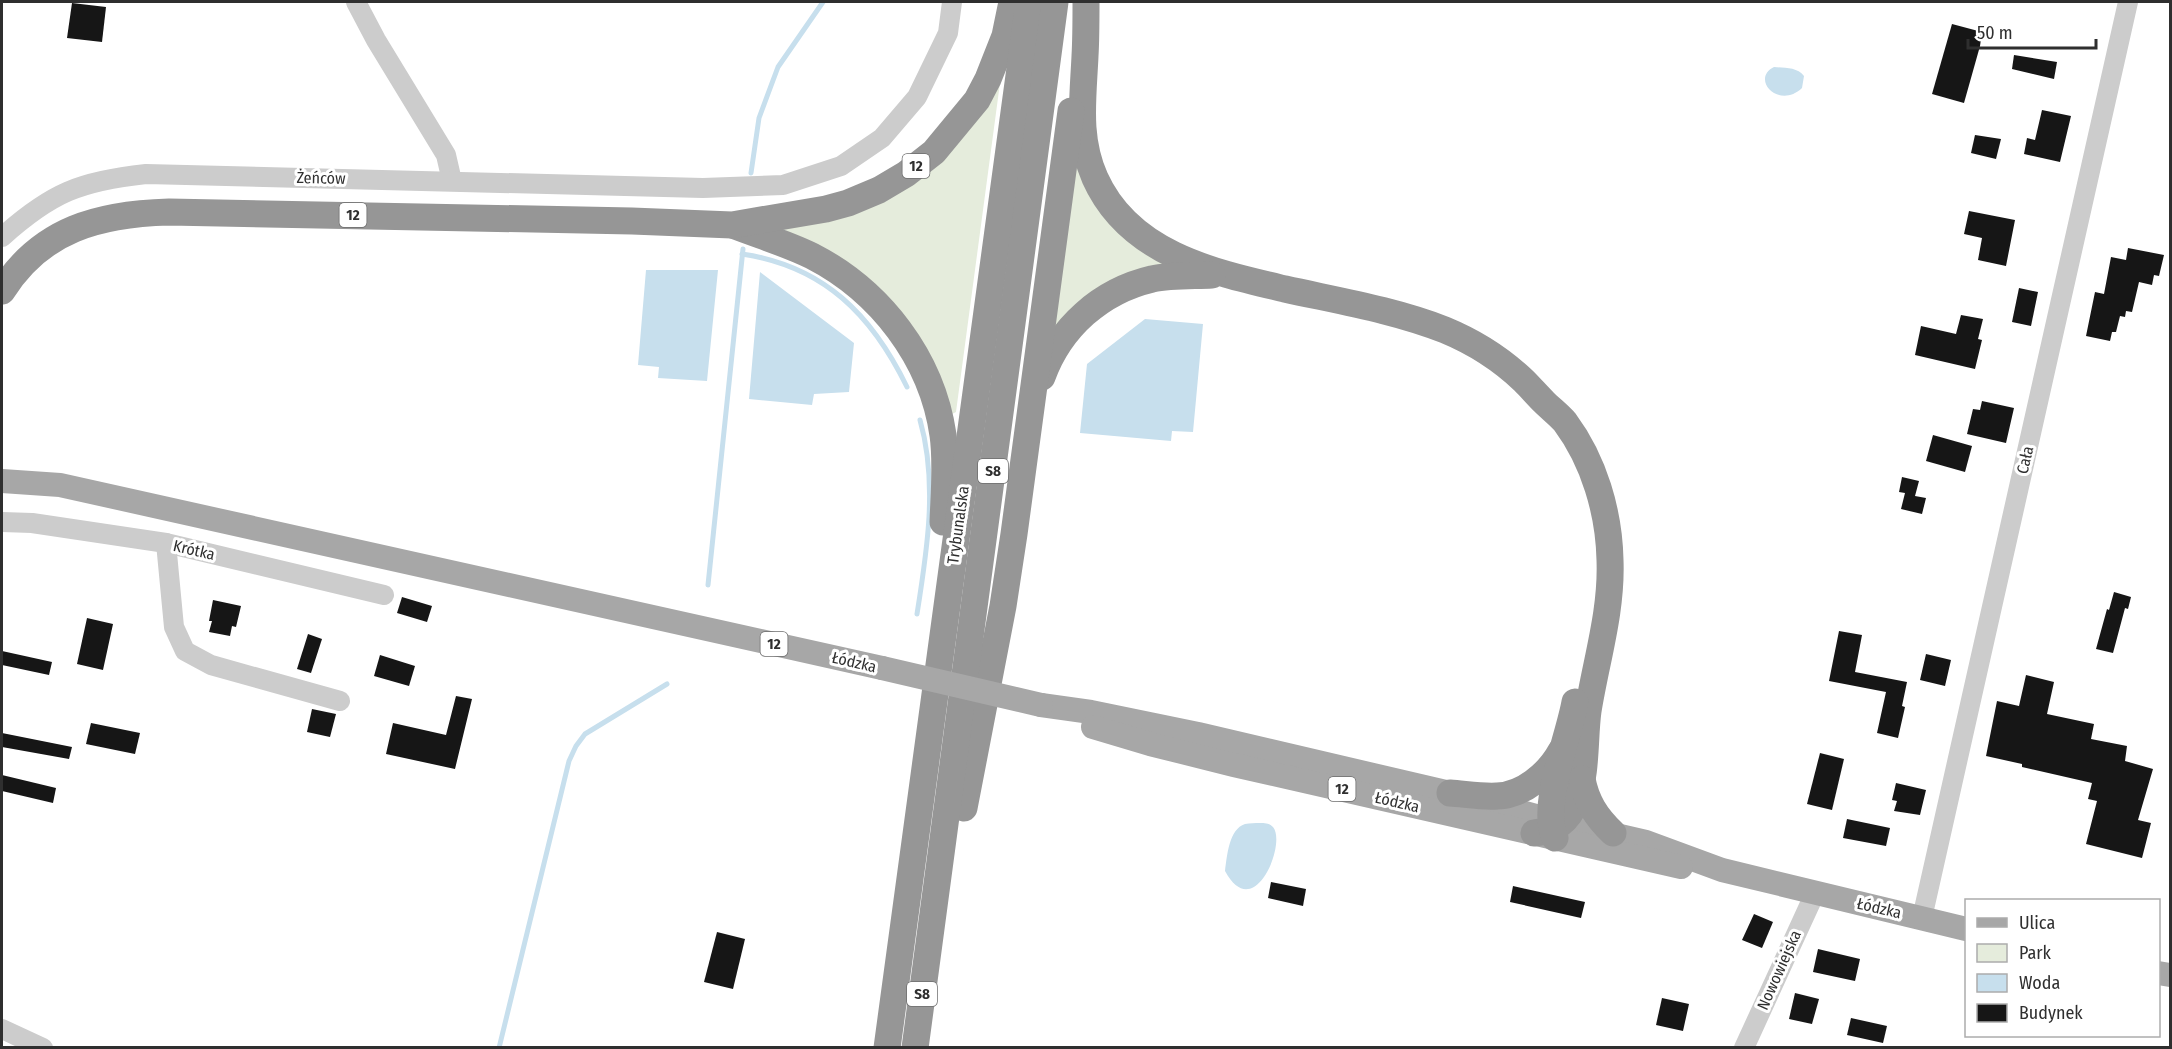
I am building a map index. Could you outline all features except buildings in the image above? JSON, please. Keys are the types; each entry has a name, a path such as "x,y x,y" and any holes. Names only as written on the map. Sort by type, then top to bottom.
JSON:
{"highway":[{"name":"12","path":"2,291 19,267 49,242 84,224 137,213 632,221 732,225 801,214 848,203 879,190 906,174 934,152 977,100 1005,36 1012,2"},
{"name":"Trybunalska","path":"887,1047 1029,2"},
{"name":"Trybunalska","path":"915,1047 1055,2"},
{"name":"12","path":"1086,2 1086,53 1081,126 1087,155 1097,182 1123,220 1144,238 1175,256 1222,274 1394,314 1447,331 1479,347 1523,380 1544,403 1563,419 1591,466 1608,529 1609,594 1588,711 1582,779 1576,802 1551,828"},
{"path":"930,940 956,850 1003,606 1086,2"},
{"path":"732,225 812,256 846,276 873,299 891,319 924,372 936,400 943,435 945,464 940,661"},
{"path":"1029,419 1050,359 1069,329 1093,306 1118,291 1145,281 1222,274"},
{"name":"12","path":"1450,793 1499,796 1521,789 1545,773 1565,745 1575,706 1597,593 1595,560 1588,521 1575,473 1544,403"},
{"path":"1551,828 1552,801 1565,745"},
{"path":"1582,779 1590,806 1613,833"}],"main road":[{"name":"12","path":"2,463 60,485"},
{"name":"12","path":"2,481 60,485"},
{"name":"Łódzka","path":"60,485 1041,705 1091,712 1198,735 1450,793 1551,828 1672,865 1722,870"},
{"name":"Łódzka","path":"1041,705 1077,723 1150,744 1551,828 1613,833 1655,845 1722,870 1965,929"}],"street":[{"path":"356,2 376,40 446,155 452,181"},
{"name":"Żeńców","path":"2,237 25,216 48,200 72,189 117,177 146,174 703,188 783,185 841,166 882,138 917,98 948,33 952,2"},
{"name":"Cała","path":"1922,918 2128,2"},
{"name":"Krótka","path":"2,522 32,523 166,543 384,595"},
{"path":"166,543 174,627 185,651 211,666 340,701"},
{"name":"Nowowiejska","path":"1744,1047 1815,893"},
{"path":"2,1029 43,1047"}],"green space":[{"path":"1000,83 956,412 950,415 897,310 858,270 779,227 850,216"},
{"path":"1078,166 1171,265 1054,332 1074,169"}],"water":[{"path":"1774,67 1790,68 1801,73 1804,76 1802,88 1785,96 1770,90 1765,78 1767,72"},
{"path":"646,270 718,270 707,381 658,378 659,367 638,365"},
{"path":"760,272 854,343 849,392 814,394 812,405 749,399"},
{"path":"1145,319 1203,324 1193,432 1172,431 1171,441 1080,433 1087,364"},
{"path":"1260,823 1273,827 1276,836 1275,848 1272,862 1265,875 1257,885 1247,889 1236,885 1225,871 1228,851 1235,831 1245,824"}],"waterway":[{"path":"751,173 759,118 778,67 823,2"},
{"path":"708,585 743,249"},
{"path":"742,254 771,260 797,270 821,282 842,298 861,316 878,338 907,387"},
{"path":"917,614 927,542 930,492 929,468 920,420"},
{"path":"499,1048 569,761 585,734 667,684"}]}
